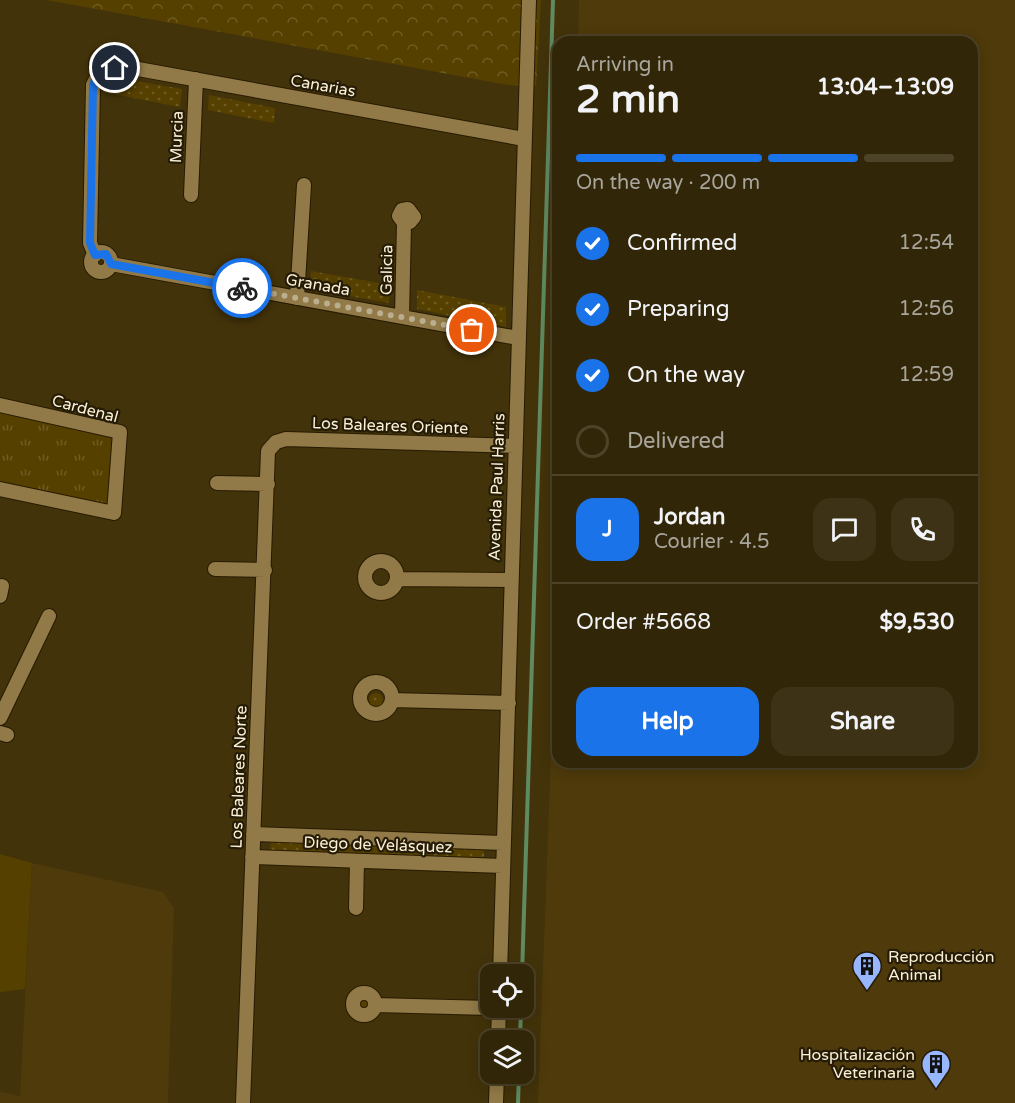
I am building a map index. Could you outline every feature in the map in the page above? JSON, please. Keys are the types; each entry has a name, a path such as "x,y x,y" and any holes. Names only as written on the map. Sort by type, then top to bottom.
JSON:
{"street":[{"name":"Avenida Paul Harris","path":"500,964 529,0"},
{"name":"Canarias","path":"100,71 108,74 116,65 524,139"},
{"name":"Granada","path":"100,71 93,85 90,243 95,255 91,261 95,270 105,272 111,264 518,338"},
{"name":"Murcia","path":"191,195 196,79"},
{"path":"297,298 304,185"},
{"name":"Galicia","path":"402,317 404,223"},
{"name":"Cardenal","path":"0,405 120,432 114,513 0,489"},
{"name":"Los Baleares Oriente","path":"268,451 276,442 286,439 515,446"},
{"name":"Los Baleares Norte","path":"243,1103 268,451"},
{"path":"217,483 268,484"},
{"path":"215,569 265,570"},
{"path":"398,579 511,580"},
{"path":"0,718 49,616"},
{"path":"392,700 509,703"},
{"name":"Diego de Velásquez","path":"253,834 503,843"},
{"name":"Diego de Velásquez","path":"252,857 503,866"},
{"path":"356,908 357,861"},
{"path":"375,1005 480,1008"},
{"path":"496,1084 496,1103"}],"shaded area":[{"path":"579,0 1015,0 1015,1103 538,1103 552,726 552,768 978,768 978,36 578,36"},
{"path":"32,863 163,892 174,908 168,1103 0,1103 0,1092 20,1096"}],"green space":[{"path":"47,0 541,0 536,86 508,85"},
{"path":"119,78 182,89 180,107 103,92 104,83"},
{"path":"209,95 275,108 274,123 208,110"},
{"path":"311,271 390,285 389,303 310,289"},
{"path":"417,290 506,307 506,327 417,309"},
{"path":"0,412 113,437 109,505 0,482"},
{"path":"376,693 381,695 383,700 381,705 376,707 371,705 369,700 371,695"},
{"path":"271,842 484,850 484,858 270,850"},
{"path":"0,854 32,863 25,989 0,992"},
{"path":"360,997 366,997 370,1004 366,1011 360,1011 356,1007 356,1001"}],"waterway":[{"path":"522,964 553,0"},
{"path":"520,1030 521,1018"},
{"path":"518,1103 519,1084"}],"way so far":[{"path":"242,288 472,330"}],"place":[{"name":"Reproducción Animal","path":"867,992"},
{"name":"Hospitalización Veterinaria","path":"936,1090"}],"route":[{"path":"115,68 108,74 100,71 93,85 90,243 95,255 97,253 106,254 111,264 242,288"}]}
